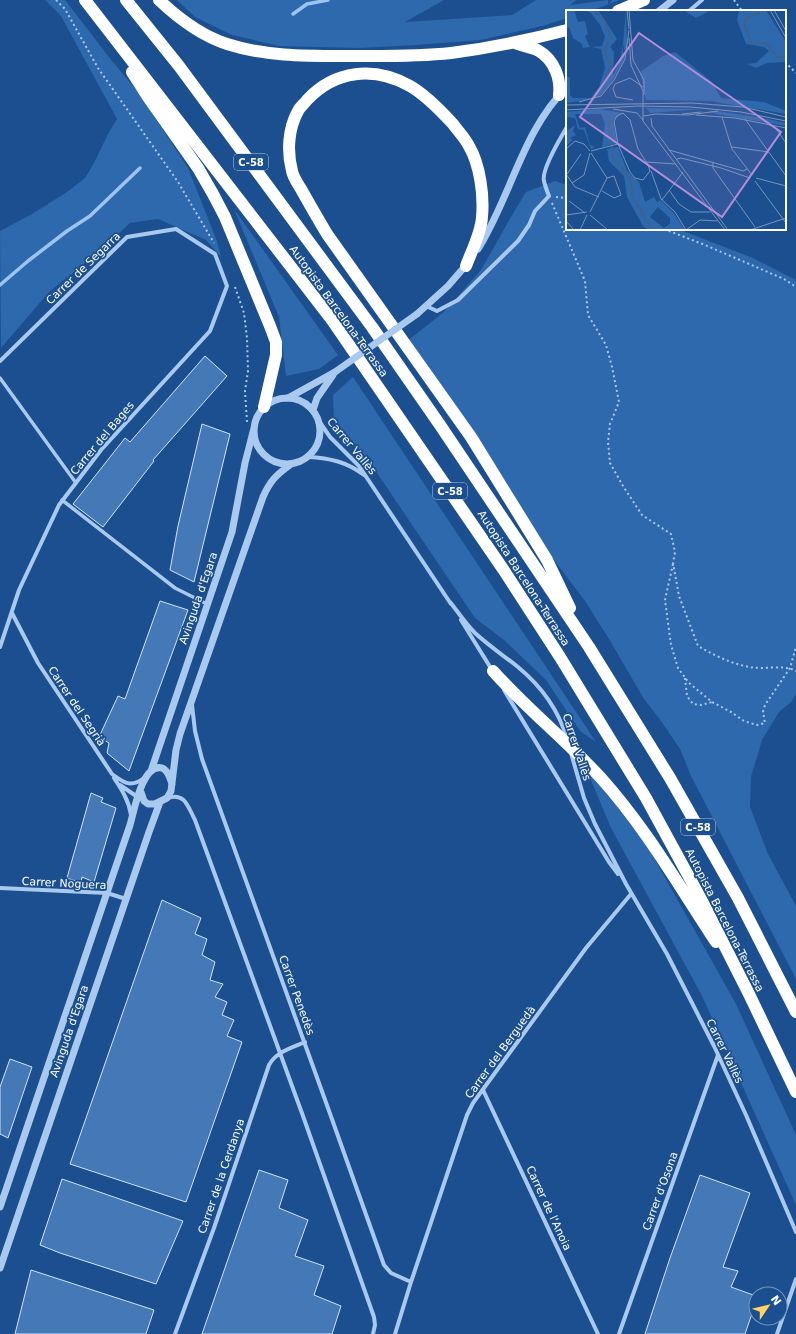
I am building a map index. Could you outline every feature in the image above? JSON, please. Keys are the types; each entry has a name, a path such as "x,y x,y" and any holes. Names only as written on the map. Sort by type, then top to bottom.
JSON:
{"highway":[{"name":"Autopista Barcelona-Terrassa","path":"85,0 332,320 503,569 564,664 646,798 700,897 796,1092"},
{"name":"Autopista Barcelona-Terrassa","path":"126,0 188,79 372,327 440,425 589,647 670,778 712,851 742,904 796,1012"},
{"path":"159,0 172,12 201,32 226,44 279,54 386,56 451,53 515,43 566,30"},
{"path":"620,10 644,0"},
{"path":"102,21 148,97 198,168 225,217 276,342 276,356 264,407"},
{"path":"515,43 538,51 547,57 557,73 563,91"},
{"path":"466,266 479,231 482,218 482,190 476,163 469,146 446,116 410,86 389,78 367,74 343,76 322,86 298,110 292,124 289,156 292,173 327,234 471,437 547,560 589,647"},
{"path":"493,671 515,695 570,747 601,779 640,825 749,994"}],"street":[{"path":"660,10 673,0"},
{"path":"689,10 702,0"},
{"path":"288,398 336,372 417,314 448,286 466,266 488,232 526,146 540,120 563,91"},
{"path":"426,306 437,311 458,300 518,240 529,225 534,211 549,196 543,180 557,144 566,129"},
{"name":"Carrer de Segarra","path":"0,361 127,237 176,229 214,254"},
{"name":"Carrer del Bages","path":"0,647 19,590 62,500 101,450 210,331 227,286 214,254"},
{"path":"313,410 317,398 325,384 336,372"},
{"path":"0,378 76,483"},
{"path":"167,798 171,791 177,745 263,497 269,484 276,476 290,465 301,462 308,457 316,448 320,439 319,421 313,410 305,403 294,398 276,400 264,407 257,417 254,428 255,440 259,450 267,458 278,463 290,465"},
{"name":"Carrer Vallès","path":"319,421 330,437 352,458 371,482 450,602 609,862 626,884"},
{"name":"Avinguda d'Egara","path":"0,1207 141,796 141,785 144,778 151,771 232,532 245,464 254,428"},
{"name":"Carrer Vallès","path":"308,457 327,458 345,463 356,468 371,482"},
{"path":"62,500 175,588 207,604"},
{"name":"Carrer Vallès","path":"450,602 475,633 519,668 556,710 563,725 584,798 595,824 631,894 667,954 718,1055 746,1115 796,1232"},
{"name":"Carrer del Segrià","path":"12,613 38,663 112,774 121,781 129,784 141,781 144,778"},
{"name":"Carrer Penedès","path":"192,699 192,712 195,731 202,759 384,1265 391,1273 411,1282"},
{"path":"151,771 158,768 165,770 170,777 172,784"},
{"path":"112,774 126,797 132,820"},
{"path":"118,783 141,796 148,804 155,804 174,796 180,797 185,802 194,820 280,1053 374,1317 375,1324 373,1334"},
{"name":"Avinguda d'Egara","path":"0,1267 160,802"},
{"name":"Carrer Noguera","path":"0,888 107,893 126,899"},
{"name":"Carrer del Berguedà","path":"395,1334 467,1115 473,1103 586,948 631,894"},
{"name":"Carrer de la Cerdanya","path":"175,1334 214,1228 269,1065 273,1058 280,1053 304,1042"},
{"name":"Carrer d'Osona","path":"619,1334 718,1055"},
{"name":"Carrer de l'Anoia","path":"483,1090 598,1334"},
{"path":"777,1334 796,1279"}],"path":[{"path":"56,0 66,9 98,68 178,182 214,243"},
{"path":"734,0 741,10"},
{"path":"786,63 796,73"},
{"path":"566,198 549,196 584,281 588,315 606,345 619,402 610,424 608,442 610,463 642,515 671,534 675,552 665,600 671,645 678,668 689,683 712,702 744,721 757,725 765,723 763,712 765,705 790,668 796,647"},
{"path":"667,230 706,245 784,279 796,287"},
{"path":"234,285 244,313 247,338 248,371 245,391 247,424"},
{"path":"673,563 679,596 698,646 720,658 749,667 790,668 796,671"},
{"path":"685,677 687,696 693,704 701,705 712,702"}],"shaded area":[{"path":"45,0 65,0 138,92 188,168 217,241 221,257 206,240 158,219 130,223 95,255 49,292 1,348 0,231 32,214 67,192 85,178 117,119 61,16"},
{"path":"177,0 444,0 405,22 512,15 536,0 576,0 570,5 608,0 608,4 593,10 566,10 566,18 546,25 481,40 359,48 279,46 232,35 195,17"},
{"path":"612,0 620,0 609,4"},
{"path":"555,181 566,185 566,230 681,230 753,258 796,280 796,694 791,702 779,712 762,740 751,777 750,807 768,854 796,906 796,979 691,776 680,749 644,699 585,601 544,547 402,345 444,312 481,270 526,192"},
{"path":"234,209 338,355 319,369 286,376 279,317"},
{"path":"353,377 596,742 580,731 546,680 504,640 475,618 371,464 334,424 333,395"},
{"path":"587,770 640,833 736,1004 796,1135 796,1205 702,996 610,826"}],"building":[{"path":"205,356 227,376 153,460 154,461 103,527 73,504 125,438 130,442"},
{"path":"202,424 230,434 194,582 170,570 178,526"},
{"path":"160,601 188,610 129,771 107,753 109,743 99,737 118,696 125,699"},
{"path":"91,793 103,798 101,802 116,808 94,882 82,877 81,883 67,878"},
{"path":"162,900 201,918 195,934 207,939 202,955 215,962 210,980 223,984 215,997 227,1002 222,1015 234,1020 227,1036 242,1042 186,1202 70,1164"},
{"path":"10,1059 32,1067 8,1138 0,1134 0,1087"},
{"path":"259,1170 288,1180 279,1208 308,1220 295,1256 324,1266 314,1295 341,1306 332,1334 202,1334"},
{"path":"700,1175 750,1193 723,1267 738,1271 731,1287 748,1293 748,1325 745,1334 645,1334 670,1258"},
{"path":"62,1179 183,1221 156,1284 60,1253 40,1245"},
{"path":"31,1270 154,1310 146,1334 15,1334"}],"waterway":[{"path":"293,14 307,4 328,0"},
{"path":"0,285 67,231 90,216 140,168"}]}
